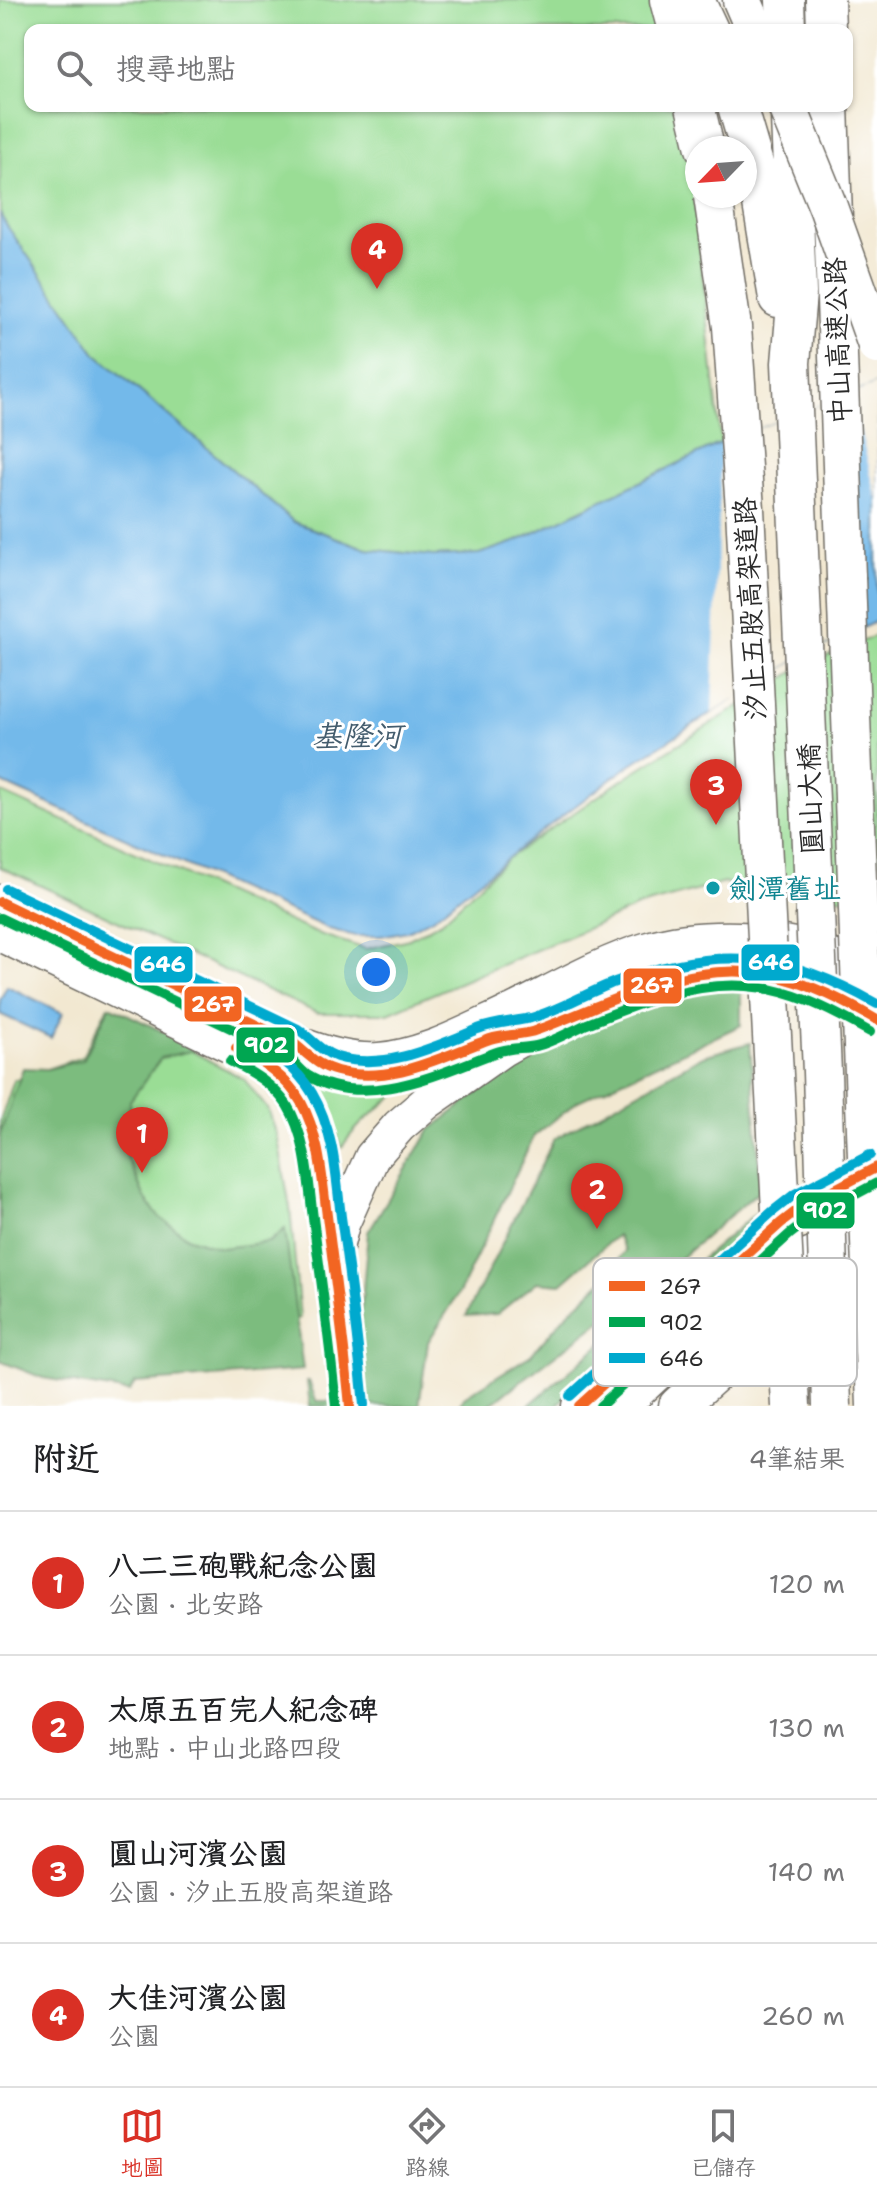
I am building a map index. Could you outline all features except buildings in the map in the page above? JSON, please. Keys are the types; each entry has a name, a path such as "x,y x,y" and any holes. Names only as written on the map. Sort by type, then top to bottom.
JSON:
{"highway":[{"path":"669,0 675,24"},
{"path":"695,0 706,24"},
{"path":"742,0 752,24"},
{"path":"785,0 786,24"},
{"path":"825,0 826,24"},
{"path":"696,112 702,136"},
{"path":"739,112 757,174 791,363"},
{"name":"中山高速公路","path":"788,112 797,293 791,363 800,575"},
{"path":"790,112 877,345"},
{"name":"中山高速公路","path":"829,112 846,577"},
{"name":"汐止五股高架道路","path":"715,208 732,327 745,509 783,1258"},
{"name":"圓山大橋","path":"800,575 822,1056 828,1258"},
{"name":"圓山大橋","path":"846,577 876,1406"},
{"path":"301,1047 352,1061 378,1062 414,1055 445,1045 609,966 651,950 695,942 774,944 809,950 840,963 877,986"},
{"path":"807,1258 877,1235"},
{"path":"857,1269 877,1263"},
{"path":"619,1406 641,1386"},
{"path":"648,1406 669,1386"},
{"path":"678,1406 700,1386"},
{"name":"汐止五股高架道路","path":"790,1386 791,1406"},
{"name":"圓山大橋","path":"831,1386 832,1406"}],"main road":[{"path":"0,902 301,1047 317,1065 349,1075 415,1068 511,1031 533,1032"},
{"path":"0,934 262,1061 283,1078 299,1099 314,1134 333,1260 349,1403"},
{"path":"333,1260 342,1224 360,1179 385,1141 427,1102 501,1050 533,1032 655,982 709,972 785,976 823,990 877,1020"},
{"path":"742,1258 803,1206 876,1168"},
{"path":"579,1406 600,1386"}],"green space":[{"path":"0,0 654,0 662,24 24,24 24,112 685,112 687,136 685,208 695,208 721,443 515,542 479,554 433,556 367,549 294,522 96,354 0,213"},
{"path":"877,635 877,902 724,883 640,906 388,1013 317,1013 0,867 0,792 313,932 366,949 409,939 442,921 508,858 629,775 802,667"},
{"path":"697,982 741,991 741,1025 578,1101 534,1136 460,1291 428,1342 419,1406 310,1406 307,1381 316,1401 362,1401 358,1348 368,1232 430,1130 537,1048"},
{"path":"108,1006 244,1079 269,1111 278,1139 290,1208 300,1318 236,1336 0,1286 0,1122 14,1080 82,1057"},
{"path":"110,1006 199,1049 161,1058 130,1101 126,1154 145,1198 159,1217 189,1238 221,1248 269,1242 285,1229 303,1370 135,1383 129,1392 43,1378 0,1361 0,1134 23,1068 47,1069 83,1060"},
{"path":"750,1043 761,1189 681,1258 620,1258 625,1251 617,1235 561,1284 537,1282 497,1314 466,1316 554,1139 703,1056"},
{"path":"312,1072 346,1083 369,1086 408,1082 365,1120 341,1148 329,1112 307,1086"},
{"path":"756,1213 759,1221 718,1258 703,1258"},
{"path":"593,1290 593,1327 488,1406 459,1406 464,1397 531,1355"},
{"path":"593,1351 593,1372 556,1406 528,1406"}],"water":[{"name":"基隆河","path":"0,213 96,354 294,522 367,549 433,556 479,554 515,542 721,443 877,384 877,621 795,660 630,765 433,918 407,931 381,936 355,936 329,929 0,782"},
{"path":"7,986 63,1013 51,1038 0,1014 0,1000"}],"pier":[{"path":"877,384 877,499 851,394"},
{"path":"846,395 854,632 795,660 756,685 742,435"},
{"path":"721,443 751,689 712,713"}],"transit line":[{"name":"646","path":"6,889 298,1029 337,1057 355,1061 409,1055 498,1023 541,1015 615,982 686,962 749,959 780,964 843,986 877,1004"},
{"name":"267","path":"0,902 292,1042 324,1066 357,1074 396,1072 415,1067 490,1039 532,1032 639,990 692,975 719,972 747,972 782,978 831,995 877,1020"},
{"name":"902","path":"0,918 285,1054 307,1075 329,1085 353,1090 402,1085 426,1078 500,1051 542,1044 645,1002 705,987 746,986 779,991 826,1009 870,1032"},
{"name":"646","path":"242,1035 272,1052 298,1075 312,1093 330,1137 364,1405"},
{"name":"267","path":"236,1048 264,1064 289,1085 301,1102 312,1129 322,1172 350,1406"},
{"name":"902","path":"230,1061 254,1074 275,1091 287,1105 299,1131 308,1174 336,1406"},
{"name":"646","path":"722,1258 795,1194 870,1155"},
{"name":"267","path":"742,1258 803,1206 877,1167"},
{"name":"902","path":"763,1258 811,1218 877,1183"},
{"name":"646","path":"570,1396 593,1375"},
{"name":"267","path":"579,1406 601,1386"},
{"name":"902","path":"600,1406 622,1386"}],"place":[{"name":"大佳河濱公園","path":"377,289"},
{"name":"圓山河濱公園","path":"716,825"},
{"name":"劍潭舊址","path":"713,888"},
{"name":"八二三砲戰紀念公園","path":"142,1173"},
{"name":"太原五百完人紀念碑","path":"597,1229"}]}
